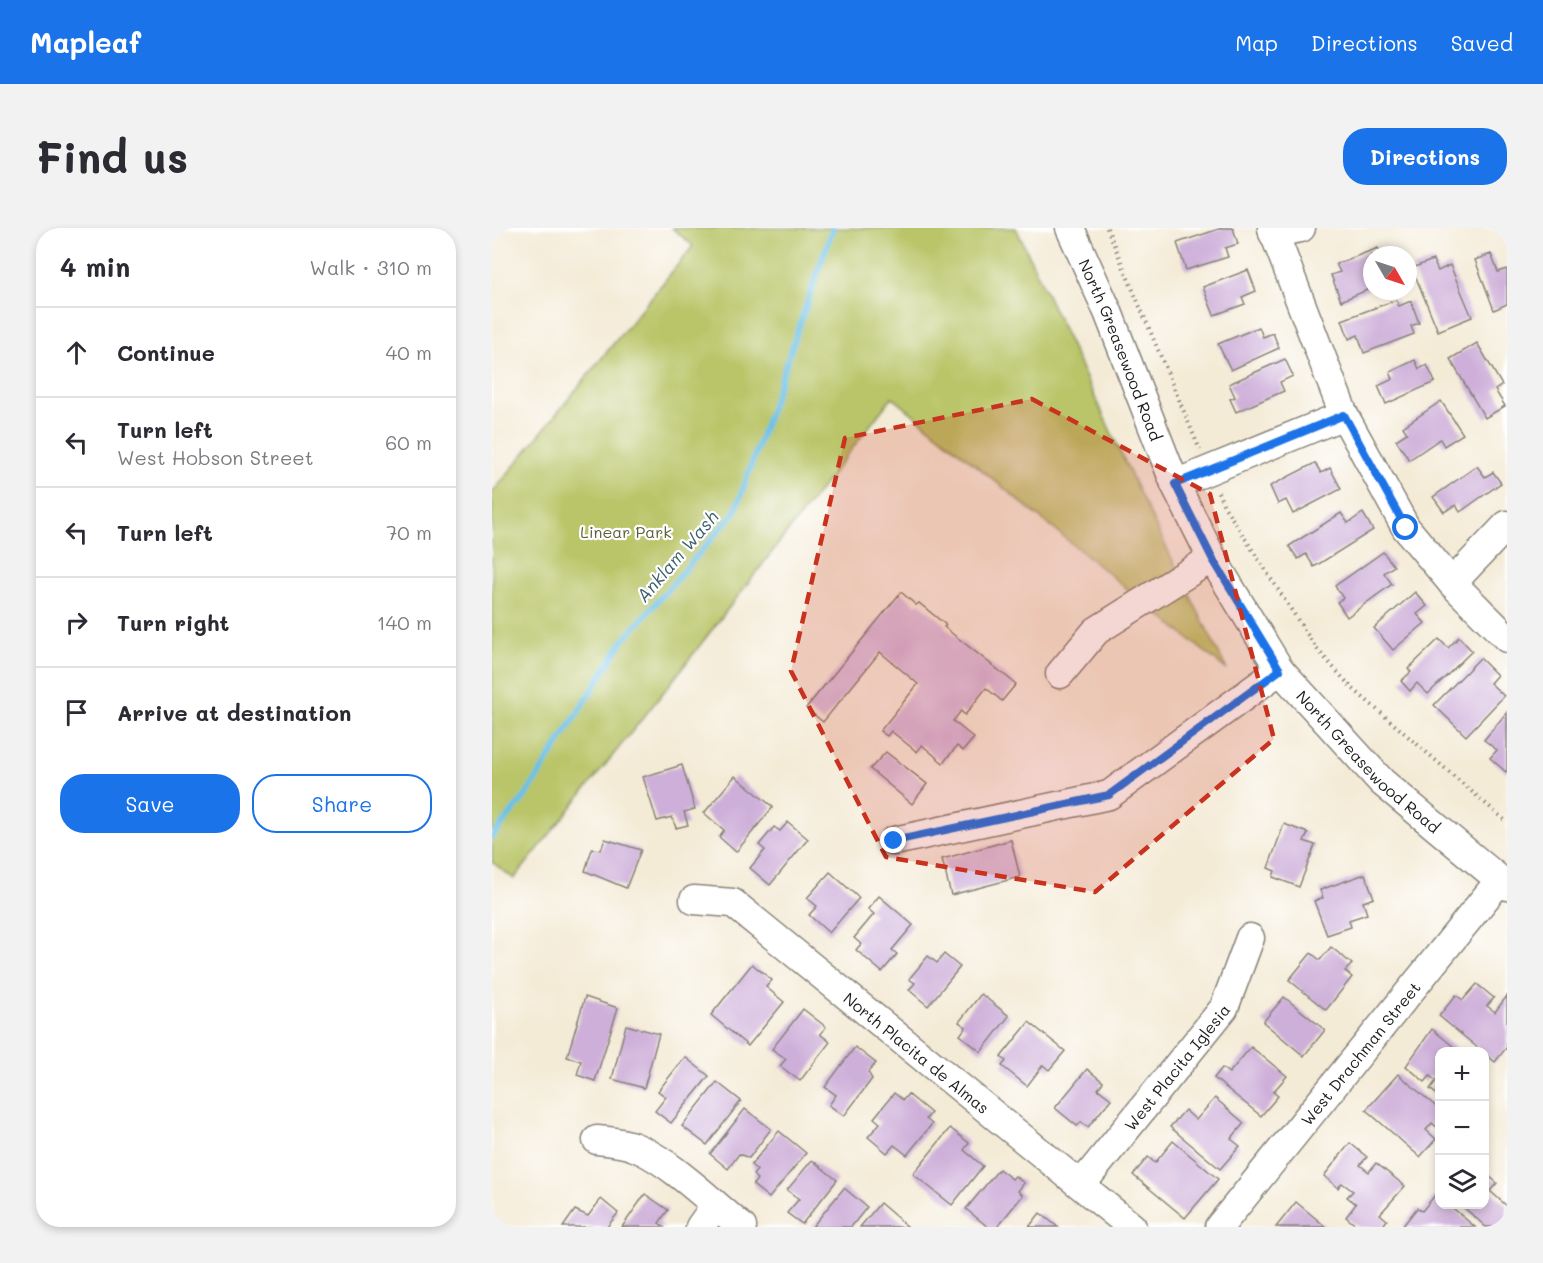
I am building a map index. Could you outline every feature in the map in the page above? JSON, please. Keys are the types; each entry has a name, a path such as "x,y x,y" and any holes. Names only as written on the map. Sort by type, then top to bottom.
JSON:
{"street":[{"name":"North Greasewood Road","path":"1070,228 1108,312 1175,484 1212,558 1280,670 1382,782 1503,883"},
{"path":"1301,228 1273,230 1344,415 1406,528 1452,583 1507,638"},
{"path":"1175,484 1344,415"},
{"path":"1452,583 1507,525"},
{"path":"1060,674 1096,631 1212,558"},
{"path":"894,841 1109,795 1280,670"},
{"name":"West Drachman Street","path":"1219,1227 1503,883"},
{"name":"North Placita de Almas","path":"694,900 733,903 1132,1227"},
{"name":"West Placita Iglesia","path":"1081,1185 1224,1008 1250,938"},
{"path":"597,1140 613,1141 645,1152 661,1162 708,1216 742,1227"}],"path":[{"path":"1107,228 1200,451"},
{"path":"1217,489 1224,506 1316,648 1351,687 1507,822"}],"highlighted area":[{"path":"1032,399 1210,494 1274,739 1095,892 886,857 791,671 845,438"}],"green space":[{"name":"Linear Park","path":"672,228 1016,228 1139,492 1227,670 892,397 670,684 514,879 492,862 492,493 693,246"}],"building":[{"path":"1222,228 1233,228 1238,244 1225,248 1228,257 1186,270 1177,243"},
{"path":"1363,254 1363,292 1341,301 1331,275 1340,272 1336,264"},
{"path":"1491,254 1498,272 1507,269 1507,304 1494,310 1475,260"},
{"path":"1433,260 1438,271 1450,265 1472,317 1438,331 1417,280 1417,266"},
{"path":"1248,270 1256,291 1242,297 1245,304 1214,315 1203,287"},
{"path":"1396,300 1399,306 1411,301 1419,323 1411,326 1414,334 1364,353 1358,335 1349,339 1342,320"},
{"path":"1259,327 1263,337 1273,333 1279,348 1231,370 1218,344"},
{"path":"1477,343 1502,385 1495,390 1505,406 1485,418 1450,359"},
{"path":"1285,359 1293,376 1280,382 1284,391 1236,412 1230,399 1235,397 1229,384"},
{"path":"1415,360 1419,369 1427,365 1435,382 1386,404 1378,386 1393,379 1390,372"},
{"path":"1441,401 1463,434 1444,446 1440,439 1409,460 1396,440 1407,433 1403,427"},
{"path":"1315,463 1321,473 1330,468 1341,489 1293,514 1286,500 1278,504 1270,486"},
{"path":"1477,466 1485,477 1493,472 1501,483 1460,512 1456,505 1444,512 1433,497"},
{"path":"1341,513 1348,523 1363,513 1373,530 1314,567 1306,554 1298,559 1289,546"},
{"path":"1383,552 1394,566 1384,573 1392,584 1347,617 1337,602 1343,598 1335,586"},
{"path":"901,592 916,605 919,603 946,625 944,627 1016,684 1002,701 986,688 965,715 961,711 953,721 974,738 963,751 957,746 943,763 922,745 917,752 891,731 887,736 880,731 918,684 880,652 823,722 806,708"},
{"path":"1415,592 1427,606 1417,614 1425,623 1393,650 1374,628"},
{"path":"1459,637 1472,651 1428,694 1417,683 1410,691 1401,681 1411,672 1408,669 1439,639 1448,648"},
{"path":"1480,658 1497,675 1490,683 1504,696 1466,736 1434,705"},
{"path":"1507,712 1506,772 1490,758 1497,750 1484,740"},
{"path":"886,752 927,784 912,804 870,769"},
{"path":"682,765 695,809 684,812 688,825 676,828 672,817 657,821 643,777"},
{"path":"735,776 773,807 736,852 719,837 724,830 704,813"},
{"path":"788,822 808,839 770,885 750,868 765,850 759,845 774,827 780,831"},
{"path":"1284,824 1308,833 1304,841 1315,845 1299,887 1273,877 1275,871 1268,868"},
{"path":"605,839 641,850 626,888 585,871 592,849 601,850"},
{"path":"1011,840 1020,877 951,895 942,859"},
{"path":"830,872 859,898 829,933 809,915 817,906 807,898"},
{"path":"1365,874 1374,898 1363,902 1367,914 1349,920 1351,927 1327,935 1314,901 1323,898 1320,890"},
{"path":"879,896 913,925 892,950 897,954 882,972 856,950 861,944 854,938 874,914 868,909"},
{"path":"1331,947 1352,964 1345,971 1352,977 1326,1010 1289,980 1311,953 1320,960"},
{"path":"944,954 960,967 928,1006 909,990 915,983 909,979 928,956 937,963"},
{"path":"752,964 772,980 766,987 784,1002 748,1046 711,1015"},
{"path":"1477,984 1494,998 1487,1006 1495,1012 1507,996 1507,1047 1495,1062 1489,1057 1489,1047 1477,1047 1439,1016 1456,995 1463,1000"},
{"path":"981,994 1009,1016 981,1052 960,1035 966,1027 959,1022"},
{"path":"585,997 618,1008 595,1081 577,1075 581,1061 567,1057"},
{"path":"1284,997 1325,1030 1304,1056 1263,1022"},
{"path":"803,1009 826,1027 820,1034 830,1042 800,1081 780,1066 786,1059 772,1049"},
{"path":"1029,1022 1065,1051 1049,1070 1043,1065 1027,1086 1002,1066 1006,1061 1001,1057"},
{"path":"626,1025 659,1034 644,1088 612,1079"},
{"path":"1432,1029 1454,1047 1435,1047 1435,1080 1430,1076 1425,1082 1406,1066"},
{"path":"855,1047 876,1063 868,1072 872,1079 844,1116 829,1105 836,1095 825,1087"},
{"path":"1251,1047 1287,1076 1273,1092 1278,1096 1261,1116 1214,1078 1222,1068 1229,1073"},
{"path":"685,1057 709,1076 671,1123 655,1111 666,1097 658,1091"},
{"path":"1087,1069 1103,1082 1098,1089 1111,1099 1088,1127 1081,1122 1077,1126 1055,1108"},
{"path":"1398,1074 1435,1106 1435,1126 1432,1123 1426,1130 1435,1140 1420,1157 1366,1110"},
{"path":"717,1082 741,1101 707,1145 682,1126"},
{"path":"1435,1082 1435,1093 1430,1089"},
{"path":"894,1093 903,1100 908,1094 931,1113 926,1119 932,1124 907,1155 894,1145 887,1153 868,1137 880,1123 874,1118"},
{"path":"1215,1098 1244,1123 1231,1139 1240,1146 1220,1169 1170,1127 1185,1110 1196,1120"},
{"path":"745,1109 771,1129 749,1158 739,1154 728,1169 710,1154"},
{"path":"950,1128 969,1143 964,1150 983,1166 952,1205 913,1174"},
{"path":"779,1131 806,1153 769,1198 753,1185 757,1179 753,1175 757,1170 751,1165"},
{"path":"1173,1141 1218,1179 1185,1218 1133,1175 1148,1157 1155,1163"},
{"path":"1350,1143 1367,1157 1360,1165 1369,1172 1376,1163 1405,1186 1380,1214 1387,1220 1382,1227 1358,1227 1346,1217 1356,1204 1347,1197 1353,1191 1342,1183 1338,1188 1324,1176"},
{"path":"812,1160 837,1180 802,1224 787,1213 799,1199 787,1190"},
{"path":"999,1169 1012,1179 1015,1176 1024,1183 1018,1191 1023,1195 997,1227 988,1227 966,1209"},
{"path":"1489,1176 1497,1183 1490,1191 1507,1206 1507,1220 1501,1227 1486,1227 1466,1209 1489,1209"},
{"path":"844,1188 867,1207 851,1227 812,1227"},
{"path":"645,1194 668,1210 659,1223 664,1227 622,1227"},
{"path":"1435,1195 1435,1209 1454,1209 1475,1227 1402,1227 1417,1208 1422,1211"},
{"path":"601,1199 618,1213 607,1227 563,1227 575,1210 588,1216"},
{"path":"1296,1202 1326,1227 1276,1227"},
{"path":"880,1203 908,1227 860,1227"},
{"path":"1040,1213 1058,1227 1029,1227"}],"waterway":[{"name":"Anklam Wash","path":"492,837 527,794 622,642 735,512 833,228"}],"route":[{"path":"894,841 1109,795 1280,670 1212,558 1175,484 1344,415 1406,528"}]}
